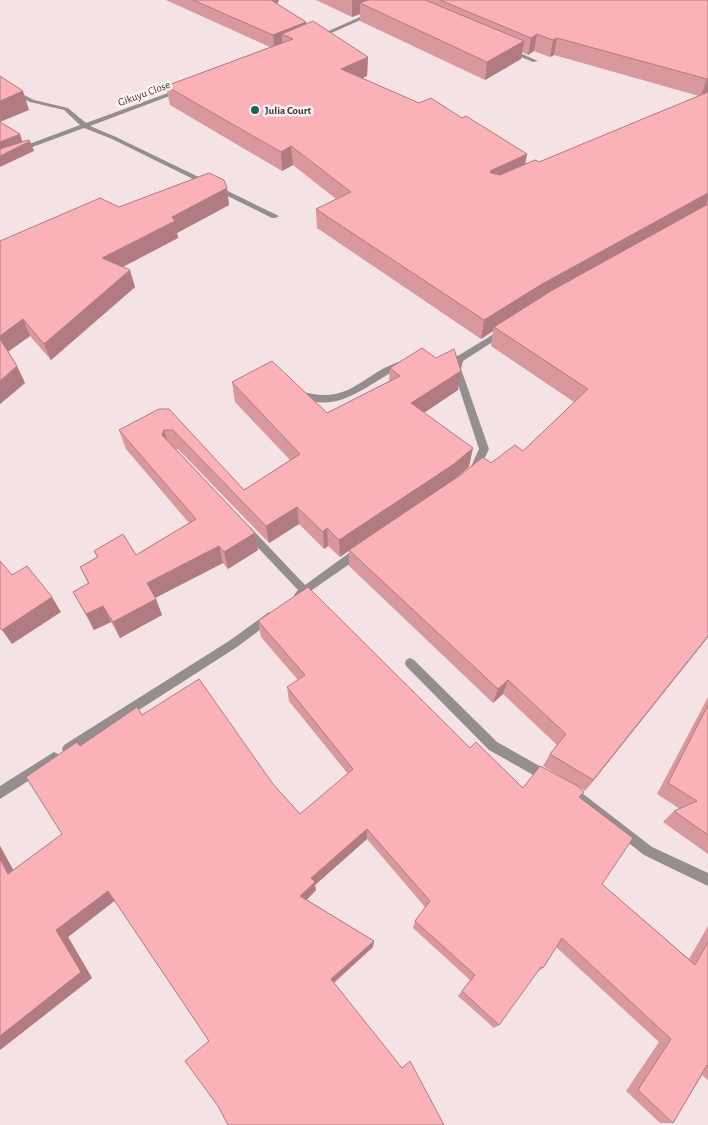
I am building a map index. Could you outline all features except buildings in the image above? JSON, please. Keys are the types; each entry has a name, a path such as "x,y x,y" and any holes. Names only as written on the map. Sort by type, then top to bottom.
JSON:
{"street":[{"path":"308,40 379,11"},
{"path":"508,49 535,61"},
{"path":"0,85 9,92 32,101 66,109 85,126 136,148 275,216"},
{"name":"Gikuyu Close","path":"0,157 191,86"},
{"path":"469,475 475,470 484,449 454,360 511,326"},
{"path":"300,394 314,400 335,398 352,392 393,367 412,362"},
{"path":"239,521 305,591"},
{"path":"0,793 233,644 372,543"},
{"path":"410,664 493,746 573,791 648,851 708,880"}],"place":[{"name":"Julia Court","path":"255,110"}]}
